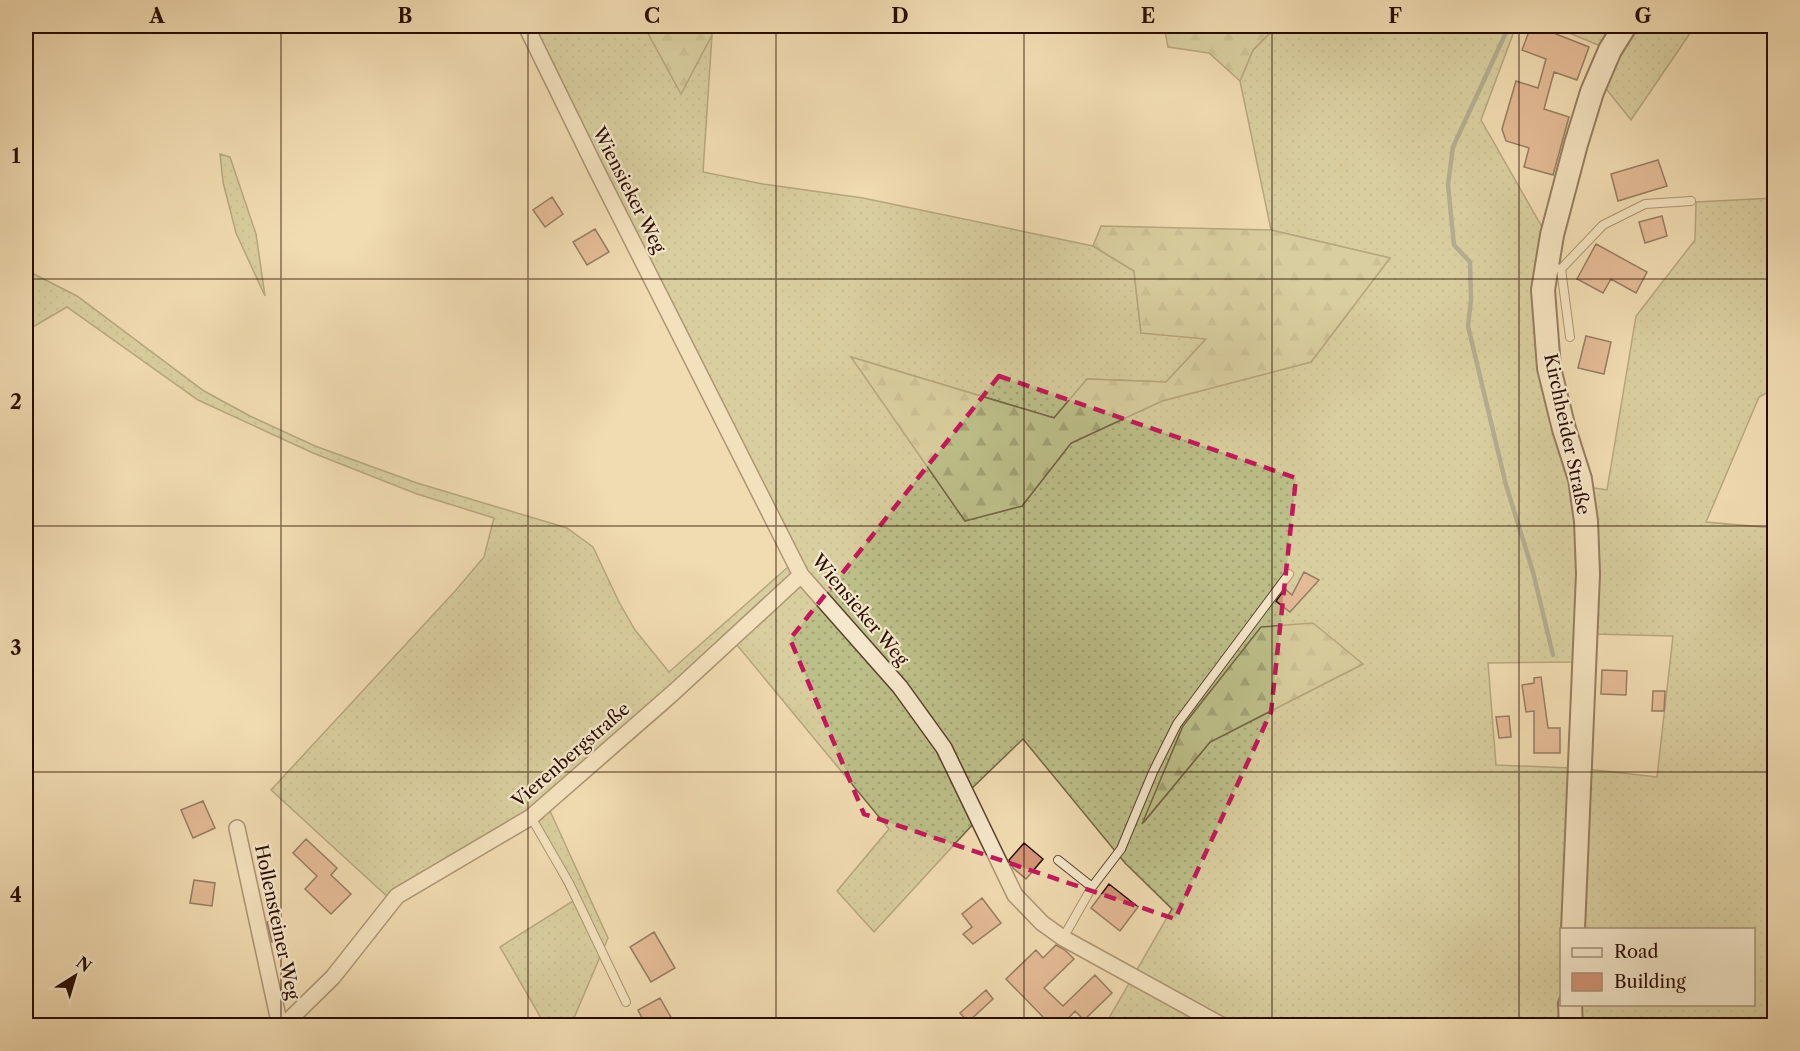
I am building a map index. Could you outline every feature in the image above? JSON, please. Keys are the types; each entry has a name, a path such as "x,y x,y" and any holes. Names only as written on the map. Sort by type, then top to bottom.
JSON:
{"main road":[{"name":"Kirchheider Straße","path":"1573,928 1585,660 1586,521 1580,479 1564,429 1550,368 1543,290 1554,267 1552,235 1592,92 1610,50 1625,26"},
{"path":"1570,1006 1571,1026"}],"street":[{"name":"Wiensieker Weg","path":"526,26 801,575 900,687 944,748 1016,895 1042,923 1064,938 1223,1026"},
{"name":"Vierenbergstraße","path":"282,1026 333,977 397,896 531,817 674,692 801,575"},
{"name":"Hollensteiner Weg","path":"237,828 282,1026"}],"lane":[{"path":"1570,337 1554,267 1603,225 1645,204 1691,201"},
{"path":"1064,938 1092,887 1121,849 1153,772 1177,724 1288,574"},
{"path":"531,817 569,883 626,1002"},
{"path":"1058,860 1092,887"}],"highlighted area":[{"path":"999,376 1296,478 1271,712 1175,919 864,814 790,639"}],"green space":[{"path":"529,26 644,26 681,93 712,35 703,172 763,184 863,198 1093,246 1134,271 1141,333 1207,338 1166,382 1087,379 1054,418 852,357 965,521 1022,506 1071,443 1162,401 1311,362 1390,258 1271,230 1240,81 1253,50 1277,26 1516,26 1481,120 1546,234 1537,288 1581,522 1578,662 1488,663 1496,765 1571,768 1565,928 1560,928 1560,1006 1563,1006 1563,1025 1105,1025 1172,909 1125,863 1023,739 969,791 804,572","holes":["1363,664 1210,742 1144,822 1183,726"]},
{"path":"644,26 711,26 712,35 681,94"},
{"path":"1164,26 1277,26 1253,50 1240,81 1209,53 1168,47"},
{"path":"1552,26 1613,26 1603,47"},
{"path":"1637,26 1695,26 1631,120 1603,85"},
{"path":"220,154 230,157 256,234 265,296 236,233 223,182"},
{"path":"1774,198 1774,389 1759,397 1706,522 1774,528 1774,1025 1579,1025 1578,1006 1755,1006 1755,928 1581,928 1587,769 1657,777 1673,636 1592,634 1588,487 1607,490 1636,316 1695,240 1696,202"},
{"path":"1101,226 1271,230 1390,258 1311,362 1162,401 1071,443 1022,506 965,521 851,357 1054,418 1087,379 1166,382 1206,339 1141,333 1134,271 1093,246"},
{"path":"26,270 77,296 204,391 250,416 315,446 417,483 567,528 593,547 635,630 669,672 788,567 801,586 893,688 935,745 973,824 874,932 837,891 889,829 737,645 669,708 550,811 608,938 571,1025 545,1025 500,947 573,901 533,822 389,898 271,790 484,557 494,518 417,494 313,453 198,400 67,307 26,331"},
{"path":"1313,623 1363,664 1210,742 1142,824 1183,726 1261,627"}],"building":[{"path":"1531,26 1589,47 1577,80 1554,72 1544,109 1569,117 1553,175 1524,167 1529,148 1506,141 1502,129 1516,81 1538,88 1546,59 1522,50"},
{"path":"1658,160 1667,186 1618,201 1611,174"},
{"path":"552,197 563,214 545,227 533,210"},
{"path":"1662,216 1667,236 1645,243 1639,222"},
{"path":"595,229 609,252 587,265 573,242"},
{"path":"1596,244 1647,272 1636,293 1611,279 1603,293 1577,279"},
{"path":"1586,336 1611,342 1604,374 1578,368"},
{"path":"1304,572 1319,580 1290,612 1276,601 1285,589 1292,595"},
{"path":"1602,670 1627,671 1626,695 1601,694"},
{"path":"1541,677 1548,728 1560,728 1560,753 1534,753 1534,711 1526,712 1522,685 1534,683 1534,678"},
{"path":"1653,691 1665,691 1664,711 1652,711"},
{"path":"1509,716 1511,737 1499,738 1496,717"},
{"path":"203,801 215,828 193,838 181,810"},
{"path":"306,839 337,868 331,875 351,894 331,914 305,889 317,876 293,853"},
{"path":"1024,843 1043,859 1026,879 1013,868 1009,860"},
{"path":"194,880 215,883 212,906 190,903"},
{"path":"1109,884 1138,907 1120,931 1091,908"},
{"path":"982,898 1001,923 973,944 963,934 972,927 962,914"},
{"path":"273,920 275,926 280,924 285,937 272,942 267,922"},
{"path":"654,932 675,968 651,982 630,947"},
{"path":"1056,945 1074,959 1044,988 1063,1006 1095,975 1112,993 1084,1020 1075,1011 1061,1026 1037,1026 1044,1018 1006,979 1036,950 1043,958"},
{"path":"986,990 993,999 968,1022 960,1013"},
{"path":"660,998 676,1026 646,1026 638,1010"}],"waterway":[{"path":"1509,26 1453,147 1448,185 1454,245 1470,262 1471,299 1468,326 1506,485 1533,572 1553,655"}]}
